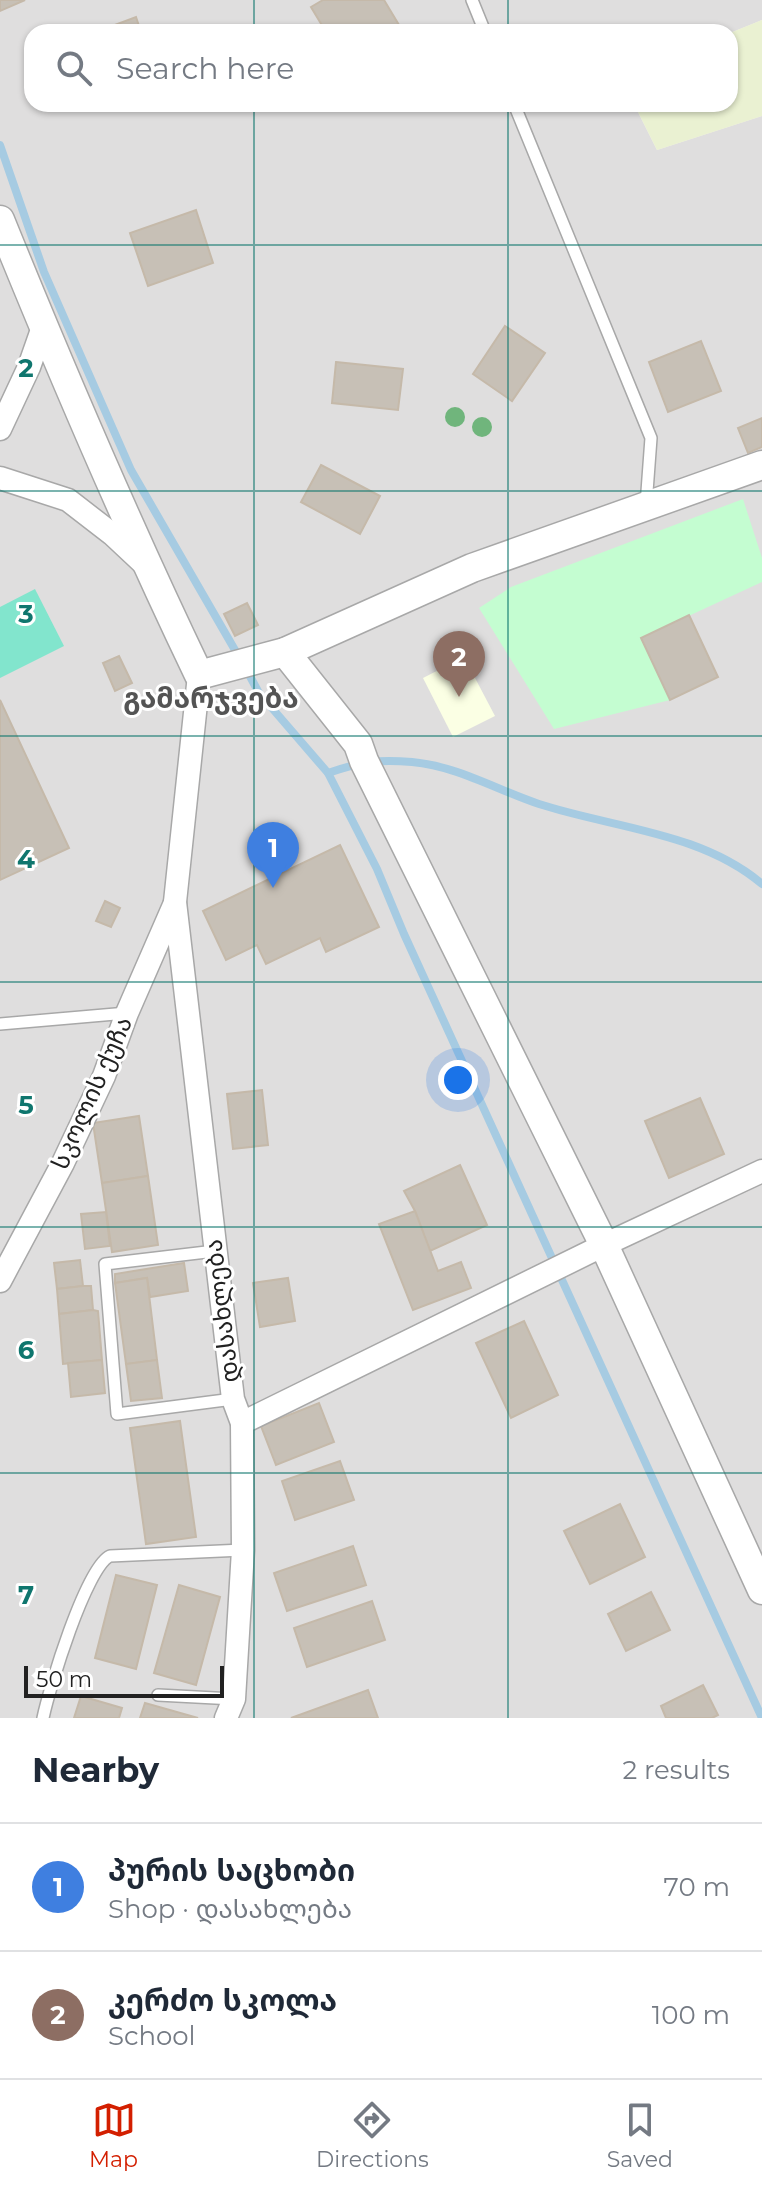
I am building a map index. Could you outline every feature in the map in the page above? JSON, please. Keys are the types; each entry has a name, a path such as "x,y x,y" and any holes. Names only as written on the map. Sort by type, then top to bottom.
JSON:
{"street":[{"path":"0,220 147,568 199,675 175,902"},
{"path":"0,429 29,367 43,327"},
{"path":"199,675 285,652 472,568 762,465"},
{"path":"0,478 68,500 112,534 147,568"},
{"path":"285,652 358,744 604,1245 762,1590"},
{"name":"სკოლის ქუჩა","path":"0,1281 63,1163 104,1076 127,1013 175,902"},
{"name":"დასახლება","path":"175,902 233,1399 242,1423 243,1550 233,1712"},
{"path":"242,1423 762,1171"}],"lane":[{"path":"472,0 482,24"},
{"path":"517,112 651,438 646,506"},
{"path":"0,1024 127,1013"},
{"path":"215,1251 105,1264 117,1414 233,1399"},
{"path":"43,1718 49,1689 78,1612 96,1568 104,1559 110,1556 243,1550"},
{"path":"158,1695 233,1712"}],"shaded area":[{"name":"გამარჯვება","path":"0,0 762,0 762,20 738,30 738,24 24,24 24,112 638,112 657,150 762,116 762,1718 0,1718"},
{"path":"762,20 762,116 657,150 638,112 738,112 738,30"},
{"path":"464,657 495,716 453,737 423,678"}],"green space":[{"path":"743,499 762,558 762,582 641,638 670,700 554,729 479,608 511,587"},
{"path":"35,589 64,646 0,678 0,607"}],"building":[{"path":"0,0 25,0 0,11"},
{"path":"323,0 384,0 398,24 321,24 311,7"},
{"path":"136,17 138,24 117,24"},
{"path":"196,210 213,263 148,286 130,233"},
{"path":"505,326 545,353 512,401 473,374"},
{"path":"701,341 721,391 668,412 649,362"},
{"path":"336,362 403,369 398,410 332,403"},
{"path":"762,418 762,447 748,453 738,428"},
{"path":"321,465 380,496 360,534 301,502"},
{"path":"247,603 258,625 235,636 224,614"},
{"path":"689,615 718,677 670,700 641,638"},
{"path":"119,656 132,683 115,691 103,663"},
{"path":"0,700 69,848 0,880"},
{"path":"340,845 379,927 326,952 320,938 266,964 257,945 226,960 203,911"},
{"path":"105,901 120,908 111,927 96,921"},
{"path":"262,1090 268,1145 233,1149 227,1094"},
{"path":"700,1098 724,1154 669,1178 645,1121"},
{"path":"139,1116 148,1176 102,1183 93,1123"},
{"path":"460,1165 487,1225 430,1251 404,1191"},
{"path":"148,1176 158,1245 112,1252 102,1183"},
{"path":"415,1211 438,1271 461,1262 471,1288 413,1310 379,1224"},
{"path":"106,1212 110,1246 85,1249 81,1214"},
{"path":"80,1260 83,1286 57,1289 54,1263"},
{"path":"184,1263 188,1291 150,1297 147,1278 115,1283 115,1274"},
{"path":"147,1278 157,1360 126,1364 115,1283"},
{"path":"288,1278 295,1321 260,1327 253,1283"},
{"path":"91,1286 93,1310 59,1314 57,1289"},
{"path":"98,1311 102,1360 63,1364 59,1314"},
{"path":"524,1321 558,1395 511,1418 476,1343"},
{"path":"102,1360 105,1393 71,1397 68,1363"},
{"path":"157,1360 162,1398 131,1401 126,1364"},
{"path":"319,1403 334,1442 276,1465 261,1426"},
{"path":"180,1421 196,1537 146,1544 130,1428"},
{"path":"340,1461 354,1500 295,1520 282,1481"},
{"path":"620,1504 645,1557 590,1584 564,1531"},
{"path":"353,1546 366,1585 287,1611 274,1573"},
{"path":"116,1575 157,1585 136,1669 95,1658"},
{"path":"179,1585 220,1597 196,1685 154,1673"},
{"path":"651,1592 670,1630 626,1651 608,1614"},
{"path":"372,1601 385,1640 307,1667 294,1628"},
{"path":"703,1685 718,1715 712,1718 666,1718 661,1706"},
{"path":"368,1690 378,1718 291,1718"},
{"path":"81,1696 122,1708 119,1718 74,1718"},
{"path":"145,1703 198,1718 140,1718"}],"waterway":[{"path":"0,145 44,272 131,470 239,657"},
{"path":"246,669 259,693 328,773 377,869 762,1718"},
{"path":"328,773 378,761 412,762 445,768 539,804 684,842 712,853 762,884"}],"place":[{"name":"კერძო სკოლა","path":"459,697"},
{"name":"პურის საცხობი","path":"273,888"}],"district":[{"name":"გამარჯვება","path":"211,698"}]}
